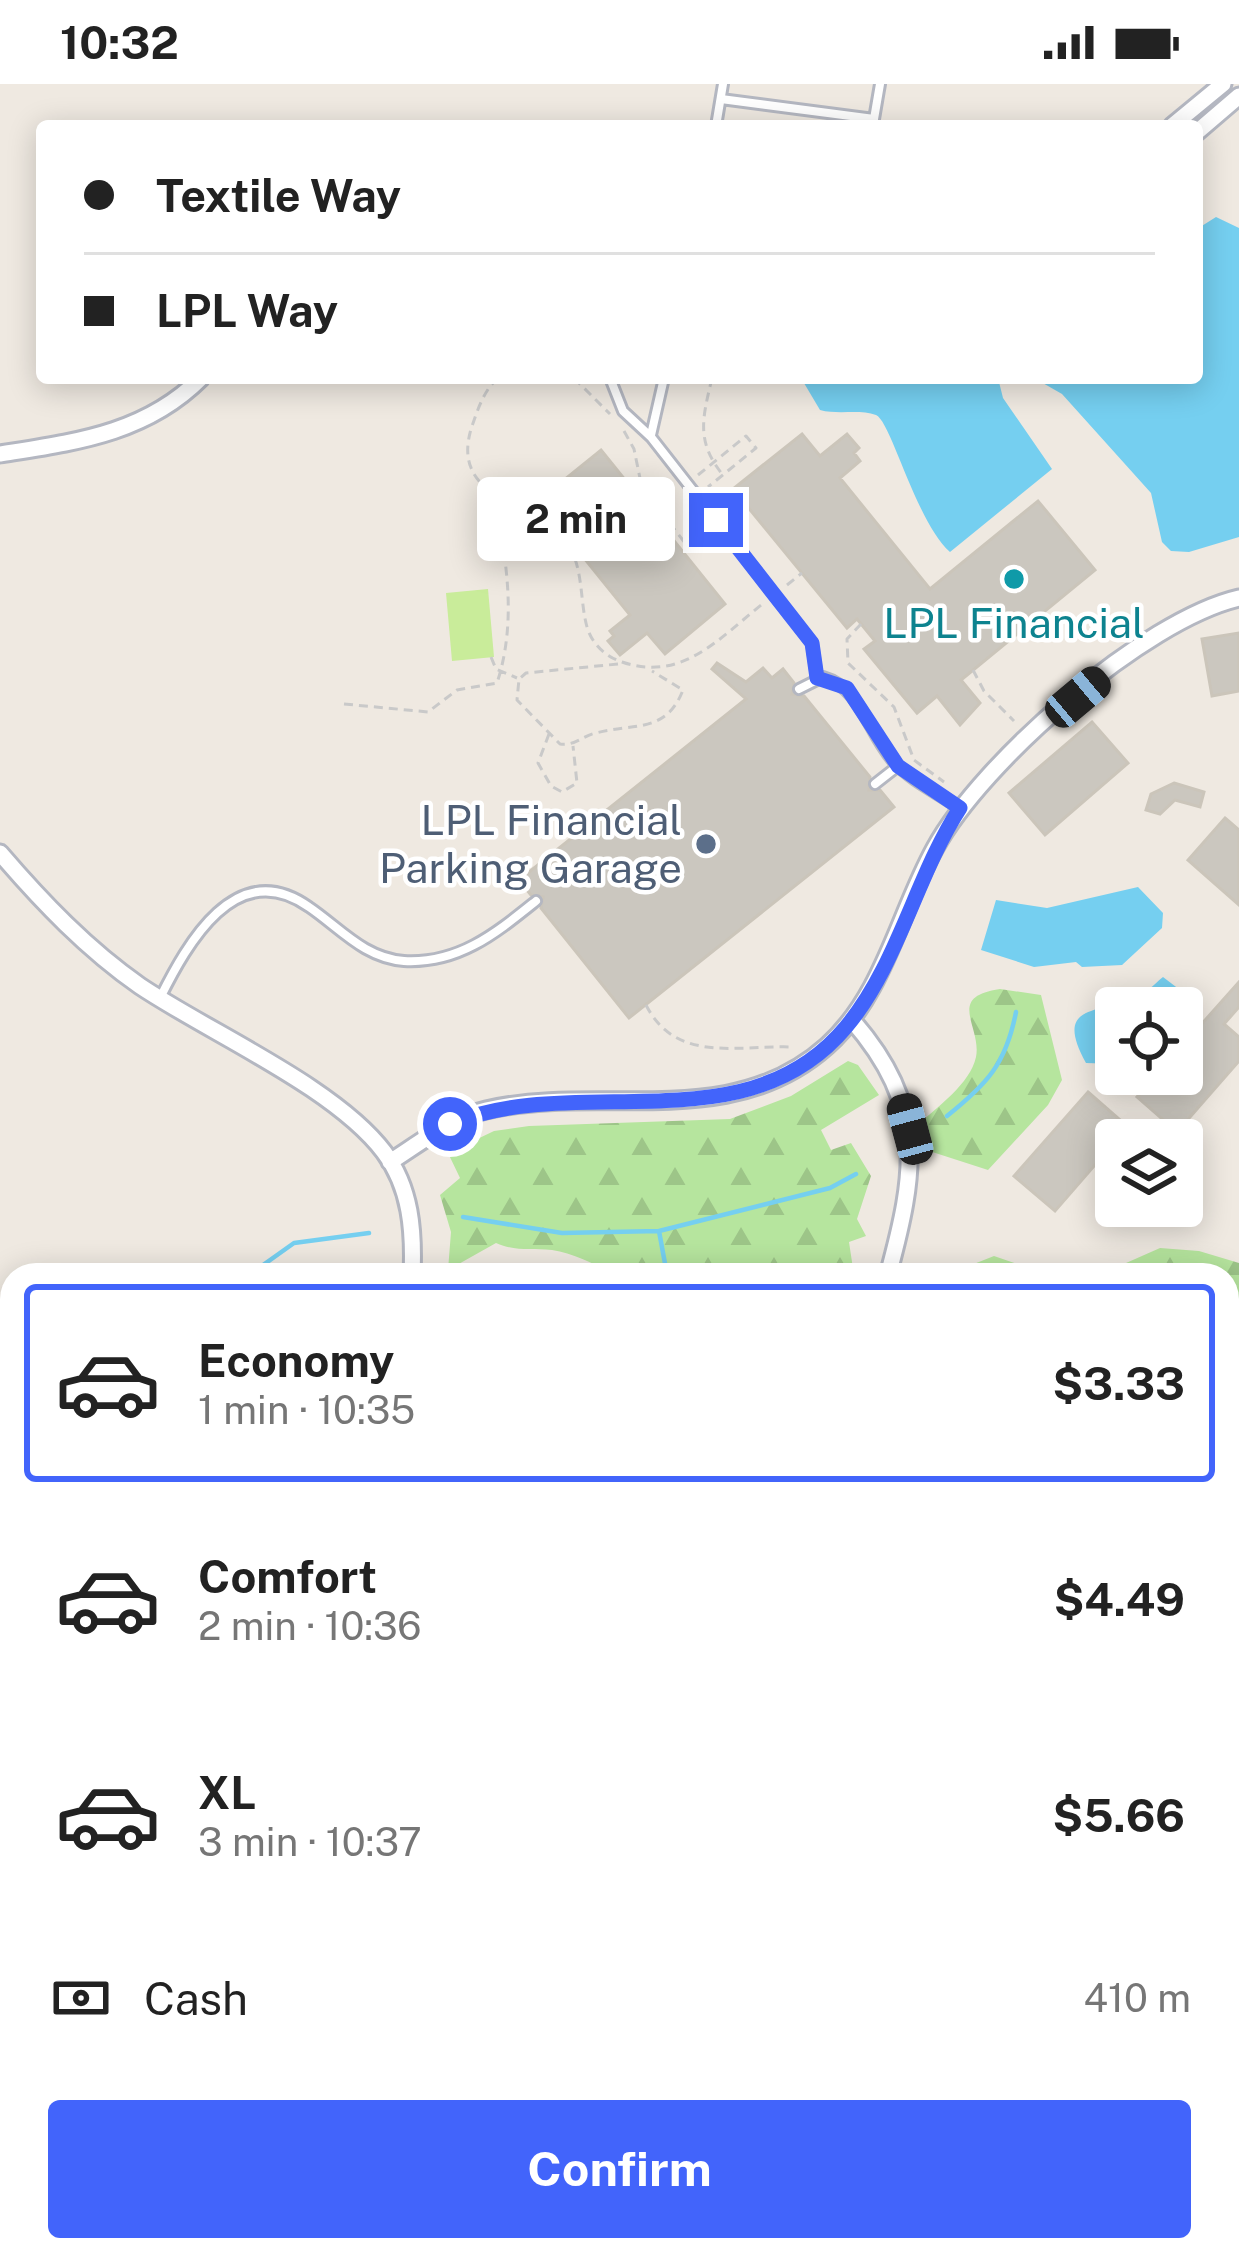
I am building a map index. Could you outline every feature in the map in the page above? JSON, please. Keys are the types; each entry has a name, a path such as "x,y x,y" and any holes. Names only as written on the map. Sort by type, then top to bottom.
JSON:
{"street":[{"path":"1179,120 1223,84"},
{"path":"1203,127 1239,96"},
{"path":"0,454 118,431 154,416 194,384"},
{"path":"390,1162 450,1124 482,1111 740,1095 802,1066 851,1020 935,846 990,772 1153,634 1192,612 1239,598"},
{"path":"0,853 65,923 160,998 344,1114 390,1162 410,1212 412,1263"},
{"path":"851,1020 894,1081 910,1129 910,1190 891,1263"}],"lane":[{"path":"717,120 723,84"},
{"path":"721,99 874,119 880,84"},
{"path":"612,384 623,411 651,436 812,643 817,678"},
{"path":"651,436 663,384"},
{"path":"799,689 817,678 847,688 898,766 960,808"},
{"path":"875,784 898,766"},
{"path":"160,998 200,926 224,904 257,892 308,905 369,952 402,961 443,958 484,943 536,901"}],"path":[{"path":"493,384 485,394 468,447 476,474 492,495 544,522 566,541 591,637 606,654 626,664"},
{"path":"580,384 628,436 641,488 689,548"},
{"path":"711,384 701,425 712,463 722,476"},
{"path":"687,484 746,436 756,448 698,496"},
{"path":"344,704 428,712 458,690 495,686 501,672 508,584 492,495"},
{"path":"644,668 685,664 802,573"},
{"path":"861,624 847,639 848,663 893,707 914,760 950,786"},
{"path":"491,658 501,672 519,679"},
{"path":"573,664 626,664 644,668 683,690 673,712 641,729 596,733 564,746 520,707 519,679 535,670 573,664"},
{"path":"973,670 984,691 1014,721"},
{"path":"549,734 538,763 551,786 562,792 572,789 579,776 572,744"},
{"path":"646,1005 655,1022 688,1045 710,1050 793,1047"}],"green space":[{"path":"488,589 494,657 452,661 446,593"},
{"path":"1000,989 1041,995 1062,1080 1048,1105 988,1170 923,1149 919,1124 973,1067 976,1046 970,1006 974,999"},
{"path":"848,1061 858,1065 879,1095 821,1130 831,1150 851,1143 871,1176 857,1219 866,1236 849,1242 852,1263 591,1263 552,1250 496,1243 460,1263 449,1263 451,1232 440,1195 460,1178 448,1153 494,1131 730,1119 791,1096"},
{"path":"1160,1248 1199,1251 1239,1263 1126,1263"},
{"path":"994,1256 1014,1263 976,1263"}],"water":[{"path":"1216,217 1239,228 1239,537 1189,552 1171,551 1162,542 1151,493 1062,394 1044,384 1203,384 1203,225"},
{"path":"805,384 1000,384 1003,398 1052,469 950,552 926,519 882,421 870,413 820,410"},
{"path":"1138,887 1163,913 1162,928 1122,965 1082,967 1076,962 1034,967 981,950 996,900 1047,908"},
{"path":"1163,977 1176,987 1151,987"},
{"path":"1093,1010 1095,1063 1086,1063 1074,1031 1077,1021"}],"building":[{"name":"LPL Financial","path":"802,434 820,456 847,434 859,448 854,453 860,461 840,478 930,589 1038,501 1095,570 961,680 980,703 960,725 937,696 917,713 864,649 875,641 857,619 847,628 733,489"},
{"path":"601,450 725,604 665,654 647,633 620,655 608,641 614,636 610,631 630,615 538,501"},
{"path":"1239,633 1239,691 1212,696 1202,639"},
{"name":"LPL Financial Parking Garage","path":"717,663 746,682 763,668 772,678 783,669 794,683 792,694 804,696 870,777 869,790 880,790 894,807 629,1018 541,908 543,897 531,895 519,880 746,699 712,669"},
{"path":"1092,722 1128,763 1045,835 1009,793"},
{"path":"1174,783 1204,792 1200,807 1175,800 1160,814 1146,810 1151,794"},
{"path":"1225,818 1239,830 1239,905 1188,860"},
{"path":"1239,982 1239,1007 1224,1024 1239,1037 1239,1061 1188,1119 1162,1119 1137,1097 1203,1095 1203,1022"},
{"path":"1088,1092 1119,1119 1095,1119 1095,1165 1055,1211 1014,1176"}],"waterway":[{"path":"947,1116 993,1072 1007,1046 1016,1012"},
{"path":"463,1217 562,1233 659,1231 830,1188 856,1174"},
{"path":"659,1231 665,1263"},
{"path":"266,1263 294,1243 369,1233"}],"place":[{"name":"LPL Financial","path":"1014,579"},
{"name":"LPL Financial Parking Garage","path":"706,844"}],"route":[{"path":"450,1124 482,1111 523,1104 740,1095 802,1066 846,1028 865,1001 935,846 960,808 898,766 872,735 847,688 817,678 812,643 716,520"}]}
